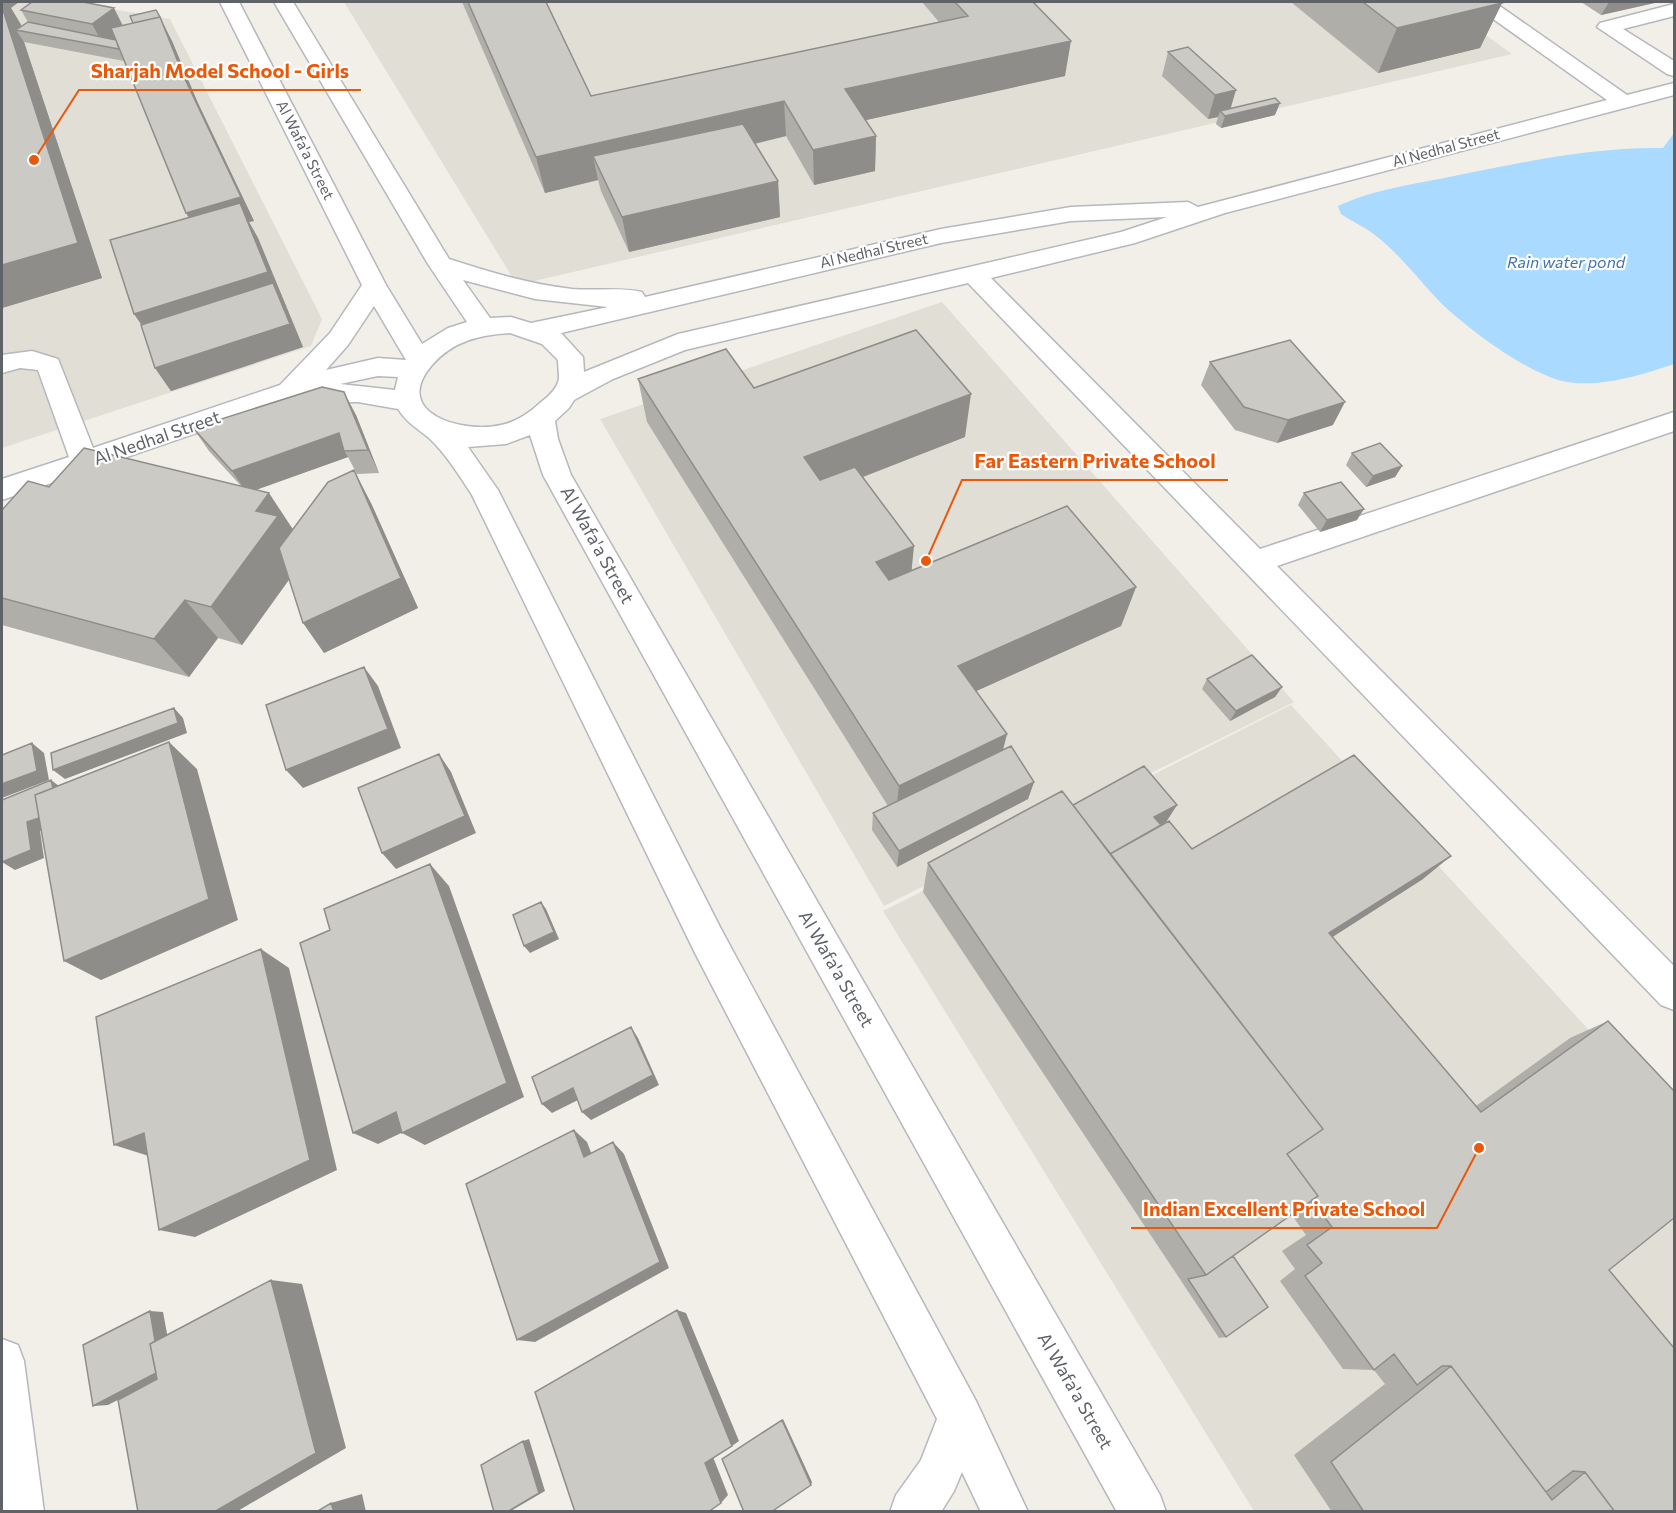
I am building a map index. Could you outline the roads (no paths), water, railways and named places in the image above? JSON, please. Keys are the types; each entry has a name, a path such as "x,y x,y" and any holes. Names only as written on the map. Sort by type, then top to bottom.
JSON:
{"street":[{"name":"Al Wafa'a Street","path":"228,2 416,365"},
{"path":"283,2 440,264 483,327"},
{"path":"1482,2 1624,102"},
{"path":"1674,10 1607,27 1674,70"},
{"path":"1646,50 1674,43"},
{"name":"Al Nedhal Street","path":"569,392 604,373 678,343 1127,238 1217,208 1674,89"},
{"name":"Al Nedhal Street","path":"535,330 606,316 694,292 941,236 1037,218 1106,212 1217,208"},
{"path":"440,264 499,284 561,295 627,298 694,292"},
{"path":"973,274 1254,562 1669,978"},
{"path":"277,397 321,360 338,341 353,322 374,285"},
{"path":"511,325 535,330 552,337 565,348 572,361 574,376 569,392 541,420 522,430 478,438 456,436 437,430 424,422 408,401 408,385 416,365 436,345 459,334 483,327 511,325"},
{"path":"2,364 22,358 38,359 50,365 85,463"},
{"name":"Al Nedhal Street","path":"2,490 344,373 378,367 416,365"},
{"name":"Al Nedhal Street","path":"277,397 358,393 408,401"},
{"name":"Al Wafa'a Street","path":"541,420 544,439 557,475 1143,1512"},
{"path":"1254,562 1674,421"},
{"path":"437,430 460,455 484,490 708,941 960,1417 1005,1512"},
{"path":"2,1361 21,1512"},
{"path":"913,1512 938,1475 960,1417"}],"water":[{"name":"Rain water pond","path":"1674,133 1674,364 1619,380 1590,383 1562,381 1516,360 1483,338 1443,305 1394,252 1372,233 1341,214 1338,206 1366,195 1395,188 1532,161 1610,150 1663,148"}],"place":[{"name":"Sharjah Model School - Girls","path":"34,160"},
{"name":"Far Eastern Private School","path":"926,561"},
{"name":"Indian Excellent Private School","path":"1479,1148"}]}
